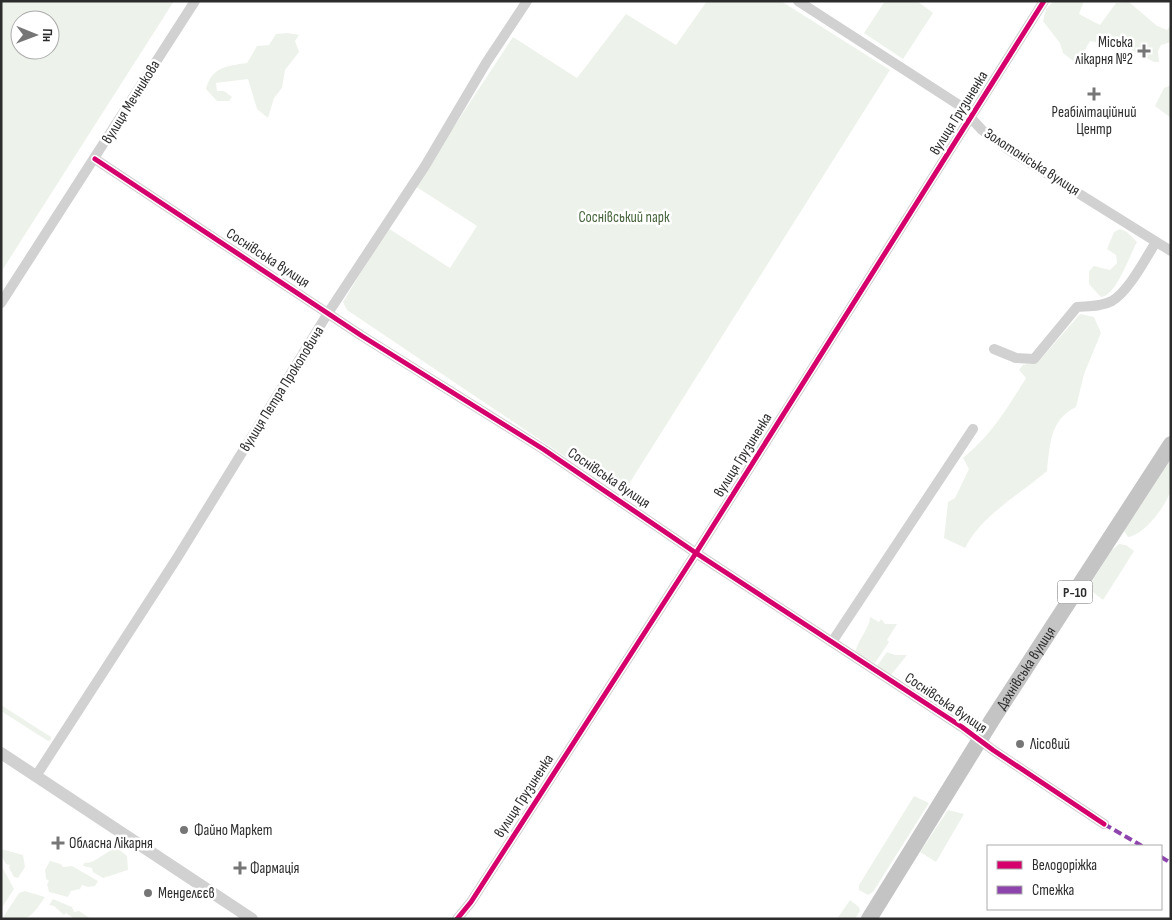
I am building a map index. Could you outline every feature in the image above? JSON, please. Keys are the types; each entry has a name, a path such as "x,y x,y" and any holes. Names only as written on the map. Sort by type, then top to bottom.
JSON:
{"main road":[{"name":"Дахнівська вулиця","path":"869,919 979,740 1171,444"}],"street":[{"name":"вулиця Мечникова","path":"1,303 195,1"},
{"name":"вулиця Петра Прокоповича","path":"36,776 177,558 328,313 425,166 486,62 527,1"},
{"name":"Золотоніська вулиця","path":"798,1 959,105 982,130 1009,150 1171,251"},
{"name":"вулиця Грузиненка","path":"457,919 471,902 696,553 1044,1"},
{"name":"Соснівська вулиця","path":"95,159 328,313 543,449 696,553 962,727 1104,824"},
{"path":"994,349 1016,358 1034,359 1077,307 1111,302 1123,293 1156,242"},
{"path":"832,642 973,429"},
{"path":"1,753 252,919"}],"green space":[{"path":"1,1 174,1 1,272"},
{"name":"Соснівський парк","path":"707,1 781,1 890,70 622,495 347,310 343,302 388,228 450,268 477,226 415,186 513,37 577,78 626,14 676,45"},
{"path":"885,1 917,1 933,13 903,59 864,33"},
{"path":"1054,1 1084,1 1079,14 1100,25 1116,3 1129,2 1157,26 1167,30 1171,25 1171,42 1161,45 1158,51 1159,62 1154,62 1126,47 1090,41 1077,64 1063,53 1060,43 1043,21 1046,9"},
{"path":"288,33 299,35 295,41 299,52 285,70 282,88 274,98 268,118 257,109 248,79 216,83 217,91 224,91 232,97 229,101 217,101 206,89 216,72 226,67 247,63 257,46 269,45 276,34"},
{"path":"1171,85 1171,118 1155,106 1164,88"},
{"path":"1120,229 1127,232 1137,242 1112,290 1107,295 1101,297 1089,284 1089,271 1094,266 1110,270 1117,263 1116,255 1107,249 1114,232"},
{"path":"1080,314 1094,317 1101,333 1084,374 1076,407 1067,412 1056,426 1049,452 1047,471 991,516 972,536 965,548 944,538 948,502 955,498 969,469 963,458 991,430 1012,400 1026,378 1019,370 1023,365 1038,362"},
{"path":"1171,459 1171,484 1168,498 1147,526 1140,532 1128,537 1124,531"},
{"path":"1119,544 1126,545 1134,551 1103,600 1088,588 1111,551"},
{"path":"870,617 879,622 881,619 885,624 897,624 887,640 889,642 875,663 855,653"},
{"path":"887,652 895,655 907,655 891,675 877,666"},
{"path":"1,705 51,737 51,740 48,741 1,711"},
{"path":"914,796 929,803 873,892 868,895 859,890 859,885"},
{"path":"948,810 964,814 936,862 920,852"},
{"path":"116,847 127,856 128,870 103,878 93,872 92,868 83,866 84,863 92,862"},
{"path":"1,849 23,855 25,867 18,878 14,877 9,868 10,865 6,864 1,855"},
{"path":"50,861 61,864 63,867 72,866 98,881 95,886 88,887 82,885 80,889 71,891 68,897 49,892 47,884 49,881 46,879 45,870"},
{"path":"1,865 14,889 1,909"},
{"path":"25,891 45,897 36,910 28,917 2,919 19,893"},
{"path":"53,899 72,907 74,912 79,911 91,919 71,919 72,917 66,913 64,915 54,906 49,905"},
{"path":"850,900 859,907 860,911 855,919 837,919"}],"marked path":[{"path":"1104,824 1140,845"},
{"path":"1162,858 1171,863"}],"cycle path":[{"path":"457,919 471,902 696,553 1044,1"},
{"path":"95,159 362,336 543,449 696,553 962,727 993,750 1104,824"}],"place":[{"name":"Міська лікарня №2","path":"1144,51"},
{"name":"Реабілітаційний Центр","path":"1094,94"},
{"name":"Лісовий","path":"1020,744"},
{"name":"Файно Маркет","path":"184,830"},
{"name":"Обласна Лікарня","path":"58,843"},
{"name":"Фармація","path":"240,868"},
{"name":"Менделєєв","path":"148,893"}]}
